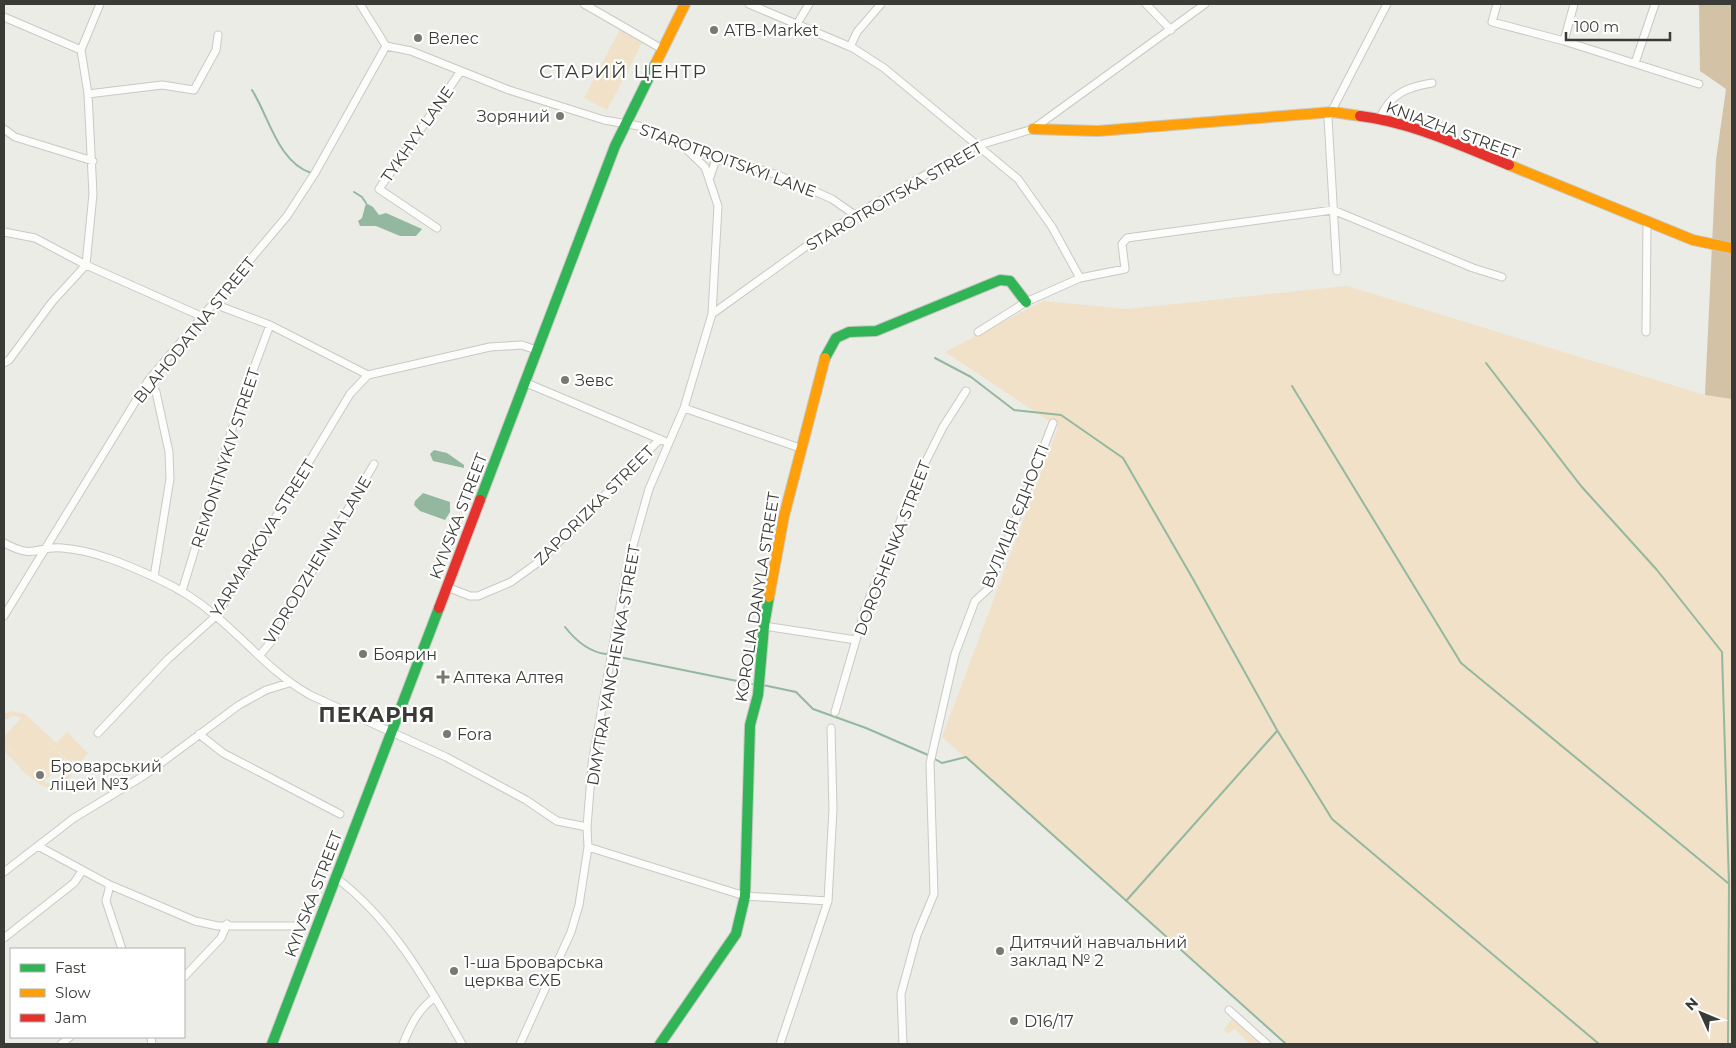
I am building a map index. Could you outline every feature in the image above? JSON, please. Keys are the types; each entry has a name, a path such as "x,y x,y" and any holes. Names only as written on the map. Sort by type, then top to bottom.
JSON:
{"street":[{"path":"4,363 9,360 52,302 86,265 93,199 92,161 88,94 80,50 100,4"},
{"path":"360,4 386,46"},
{"path":"584,4 596,7 662,49"},
{"name":"KYIVSKA STREET","path":"272,1044 335,877 393,732 536,350 625,124 685,4"},
{"path":"749,4 850,47 884,68 1018,179 1052,227 1080,278"},
{"path":"797,24 809,4"},
{"path":"850,47 857,32 880,4"},
{"path":"1146,4 1171,30"},
{"name":"STAROTROITSKA STREET","path":"712,314 739,297 807,245 855,215 976,146 1033,129 1205,4"},
{"path":"1338,272 1328,118 1333,112 1387,4"},
{"path":"1497,4 1492,22 1564,41 1699,84"},
{"path":"1564,41 1574,4"},
{"path":"1635,63 1655,4"},
{"path":"4,17 80,50"},
{"path":"88,94 162,86 194,90 216,50 218,35"},
{"name":"STAROTROITSKYI LANE","path":"386,46 411,51 509,90 604,120 639,126 684,147 778,175 832,199 855,215"},
{"name":"BLAHODATNA STREET","path":"4,616 148,381 273,234 301,194 386,46"},
{"name":"TYKHYY LANE","path":"437,228 378,189 461,71"},
{"path":"1380,118 1390,99 1410,86 1432,83"},
{"name":"KNIAZHA STREET","path":"1033,129 1098,131 1333,112 1380,118 1454,143 1647,223 1693,240 1731,248"},
{"path":"4,129 15,137 92,161"},
{"name":"DMYTRA YANCHENKA STREET","path":"520,1044 571,932 579,905 588,847 587,826 592,764 627,567 649,489 684,408 712,314 718,206 705,166 684,147"},
{"path":"710,180 712,166 715,162 724,158"},
{"path":"978,332 1026,302 1080,278 1125,269 1122,244 1127,238 1333,210 1473,268 1502,277"},
{"path":"1646,332 1647,223"},
{"path":"4,232 35,238 86,265 194,312 202,318"},
{"name":"KOROLIA DANYLA STREET","path":"660,1044 736,934 745,896 750,725 758,695 764,626 784,516 800,448 826,355 836,338 848,332 876,331 1000,280 1010,281 1026,302"},
{"path":"214,304 270,326 368,375 490,347 522,345 536,350"},
{"name":"REMONTNYKIV STREET","path":"182,592 237,413 270,326"},
{"name":"YARMARKOVA STREET","path":"98,733 168,659 216,616 350,394 368,375"},
{"path":"148,381 156,392 169,452 170,479 154,577"},
{"path":"524,382 669,443"},
{"name":"DOROSHENKA STREET","path":"835,712 865,609 918,477 943,427 966,391"},
{"path":"684,408 800,448"},
{"name":"ВУЛИЦЯ ЄДНОСТІ","path":"903,1044 901,994 917,935 934,894 930,763 955,654 975,601 989,588 1053,423"},
{"name":"ZAPORIZKA STREET","path":"447,586 470,596 478,596 511,582 540,561 660,439"},
{"name":"VIDRODZHENNIA LANE","path":"260,655 274,638 374,464"},
{"path":"4,543 24,553 61,548 79,551 154,577 182,592 216,616 289,683 310,695 393,732 518,796 557,821 587,826"},
{"path":"764,626 856,640"},
{"path":"4,872 74,818 145,775 239,705 266,690 289,683"},
{"path":"780,1044 828,901 833,809 832,728"},
{"path":"200,734 223,753 340,814"},
{"path":"38,846 110,885 195,921 218,926 227,924 288,928 300,926"},
{"path":"588,847 745,896 828,901"},
{"path":"4,938 74,883 82,871"},
{"path":"335,877 352,890 400,944 435,996 462,1044"},
{"path":"110,885 106,901 122,948"},
{"path":"185,976 221,938 227,924"},
{"path":"403,1044 413,1020 421,1008 435,996"},
{"path":"1228,1010 1267,1044"}],"shaded area":[{"path":"1699,4 1732,4 1732,399 1705,395 1716,160 1726,89 1700,71"},
{"path":"620,29 643,41 607,110 584,98"},
{"path":"366,203 373,207 379,215 386,213 422,229 416,236 400,236 376,226 360,226 358,221 362,218"},
{"path":"1347,286 1705,395 1732,399 1732,1044 1286,1044 942,737 1058,427 945,352 1043,301 1127,309"},
{"path":"434,450 447,453 464,465 464,468 433,461 430,454"},
{"path":"423,493 450,502 450,512 445,520 420,511 414,505 415,501"},
{"path":"11,711 25,714 56,743 67,732 88,753 78,764 71,758 72,771 66,783 58,788 49,788 41,785 24,772 4,751 4,745 43,781 4,744 4,737 22,717 13,716 4,720 4,714","holes":["23,718 67,760 67,774 63,780 54,784 44,782 65,759"]},
{"path":"1231,1020 1234,1020 1259,1044 1250,1044 1235,1029 1227,1034 1224,1029"}],"waterway":[{"path":"252,90 282,149 290,159 311,173"},
{"path":"354,192 362,197 366,203"},
{"path":"935,358 971,377 1014,410 1061,415 1123,458 1277,730 1332,819 1599,1044"},
{"path":"1486,363 1581,486 1657,570 1722,652 1729,884 1728,1044"},
{"path":"1292,386 1461,663 1728,883"},
{"path":"565,627 583,645 594,651 606,654"},
{"path":"619,657 752,684"},
{"path":"763,685 796,692 813,709 866,728 928,755"},
{"path":"1126,901 1277,731"},
{"path":"933,758 942,763 966,757 1286,1044"}],"traffic: fast":[{"path":"480,500 615,146 656,63"},
{"path":"825,358 836,338 849,332 876,331 1000,280 1010,281 1026,302"},
{"path":"660,1044 736,934 745,896 750,725 758,695 764,626 769,597"},
{"path":"272,1044 439,608"}],"traffic: slow":[{"path":"656,63 685,4"},
{"path":"1033,129 1098,131 1333,112 1360,116"},
{"path":"1509,165 1693,240 1731,248"},
{"path":"769,597 784,516 825,358"}],"traffic: jam":[{"path":"1360,116 1417,129 1509,165"},
{"path":"439,608 480,500"}],"place":[{"name":"ATB-Market","path":"714,30"},
{"name":"Велес","path":"418,38"},
{"name":"Зоряний","path":"560,116"},
{"name":"Зевс","path":"565,380"},
{"name":"Боярин","path":"363,654"},
{"name":"Аптека Алтея","path":"443,677"},
{"name":"Fora","path":"447,734"},
{"name":"Броварський ліцей №3","path":"40,775"},
{"name":"Дитячий навчальний заклад № 2","path":"1000,951"},
{"name":"1-ша Броварська церква ЄХБ","path":"454,971"},
{"name":"D16/17","path":"1014,1021"}],"district":[{"name":"СТАРИЙ ЦЕНТР","path":"623,71"},
{"name":"ПЕКАРНЯ","path":"377,715"}]}
